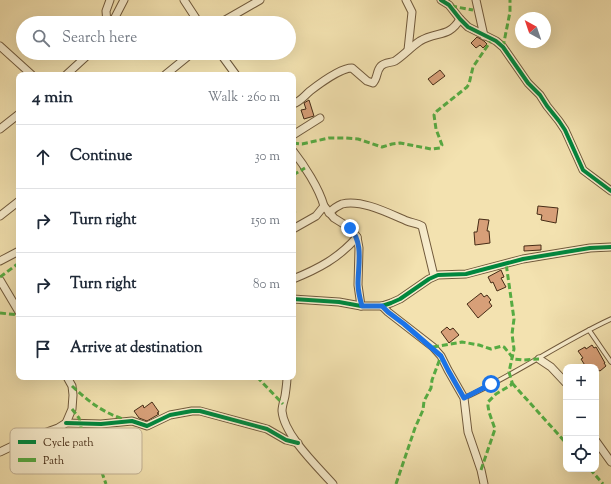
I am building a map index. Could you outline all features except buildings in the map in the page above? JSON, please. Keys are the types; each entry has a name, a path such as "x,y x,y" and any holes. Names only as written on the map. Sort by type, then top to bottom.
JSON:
{"street":[{"path":"106,16 106,11 110,0"},
{"path":"116,16 124,0"},
{"path":"184,0 194,16"},
{"path":"232,16 260,0"},
{"path":"406,0 412,12 408,50"},
{"path":"441,0 449,5 468,27 496,41 504,47 528,83 540,95 565,130 583,170 611,191"},
{"path":"476,0 484,36"},
{"path":"296,102 301,100 315,87 344,69 352,68 367,81 373,83 376,79 379,68 385,63 395,61 427,37 452,30 460,19"},
{"path":"0,46 29,72"},
{"path":"75,72 84,60"},
{"path":"169,72 183,60"},
{"path":"225,60 234,72"},
{"path":"0,129 16,116"},
{"path":"296,132 320,118"},
{"path":"296,156 311,179 329,213 350,228 357,237 359,248 358,285 362,306"},
{"path":"0,216 16,203"},
{"path":"329,213 341,205 360,204 422,226 434,276"},
{"path":"296,227 316,216 324,206"},
{"path":"296,278 310,273 321,266 345,249 357,237"},
{"path":"296,299 339,302 362,306 382,306 391,304 400,299 434,276 457,276 523,259 590,248 611,247"},
{"path":"0,261 16,253"},
{"path":"0,280 16,307"},
{"path":"382,306 433,347 441,356 464,398 468,432 481,470 484,484"},
{"path":"539,359 550,367 563,380"},
{"path":"66,423 72,409 74,394 69,380"},
{"path":"287,380 282,409 283,419 287,428 333,484"},
{"path":"58,428 66,423 107,424 132,422 146,426 170,415 200,411 267,429 286,440 298,443"},
{"path":"599,445 611,462"},
{"path":"0,452 10,447"}],"lane":[{"path":"464,398 611,319"},
{"path":"589,330 611,362"}],"marked path":[{"path":"503,47 510,12 510,0"},
{"path":"451,6 473,10"},
{"path":"296,143 302,144 329,138 345,138 358,139 382,147 400,143 431,149 440,148 442,145 436,129 434,115 467,87 473,67 492,39"},
{"path":"296,173 305,168"},
{"path":"481,470 495,429 489,412 488,402 496,394 511,385 512,382 509,372 514,349 512,334 514,319 506,263"},
{"path":"0,277 16,265"},
{"path":"0,313 16,315"},
{"path":"433,347 462,342 491,349 502,346 514,359 539,359"},
{"path":"396,484 441,356"},
{"path":"260,380 283,404"},
{"path":"512,383 563,440"},
{"path":"72,386 96,406 123,419"},
{"path":"72,409 79,418 81,428"},
{"path":"593,472 603,484"},
{"path":"102,474 106,484"}],"cycle path":[{"path":"441,0 449,5 468,27 496,41 503,47 528,83 540,95 565,130 583,170 611,191"},
{"path":"296,299 339,302 361,306 382,306 400,299 429,279 438,275 466,274 523,259 590,248 611,247"},
{"path":"66,423 101,424 132,421 147,426 170,415 200,411 267,429 286,440 298,443"}],"route":[{"path":"350,228 357,237 359,248 358,285 362,306 382,306 433,347 445,362 464,398 491,384"}]}
